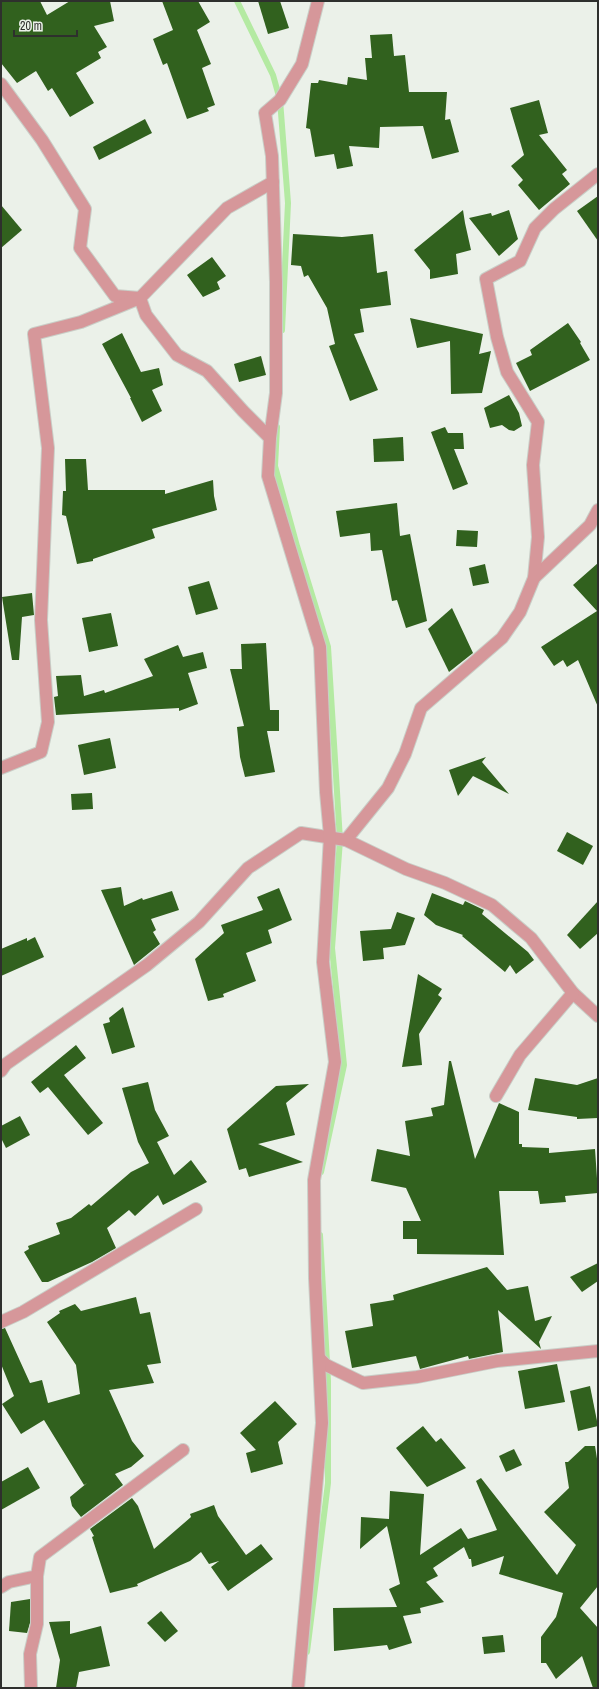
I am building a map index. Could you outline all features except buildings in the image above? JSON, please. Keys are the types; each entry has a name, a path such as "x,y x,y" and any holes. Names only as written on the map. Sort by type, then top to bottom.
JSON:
{"street":[{"path":"298,1688 322,1423 315,1278 314,1180 335,1062 324,962 330,836 326,792 320,647 268,476 270,438 276,385 276,282 272,156 265,113 280,100 302,64 318,1"},
{"path":"1,84 42,140 85,209 80,248 115,296 140,298"},
{"path":"346,840 388,788 406,754 421,708 502,638 520,612 534,578 538,537 533,465 538,422 507,372 497,337 486,279 520,260 535,228 554,209 598,174"},
{"path":"1,768 41,752 48,722 41,620 48,448 34,334 80,322 140,298 227,208 273,182"},
{"path":"140,298 146,315 177,355 207,371 270,438"},
{"path":"534,578 590,525 598,510"},
{"path":"1,1071 6,1064 147,965 194,927 248,868 301,833 330,836 346,840 406,869 445,883 492,905 531,938 573,993 598,1016"},
{"path":"496,1096 520,1055 573,993"},
{"path":"1,1322 23,1312 196,1209"},
{"path":"320,1359 326,1365 363,1383 417,1377 497,1361 598,1351"},
{"path":"31,1688 30,1654 37,1624 37,1576 40,1557 183,1450"},
{"path":"1,1587 9,1582 37,1576"}],"waterway":[{"path":"237,1 273,75 280,100 288,203 282,330"},
{"path":"277,427 275,466 297,546 328,647 340,840 332,948 344,1065 321,1172"},
{"path":"307,1652 328,1483 328,1381 320,1235"}]}
